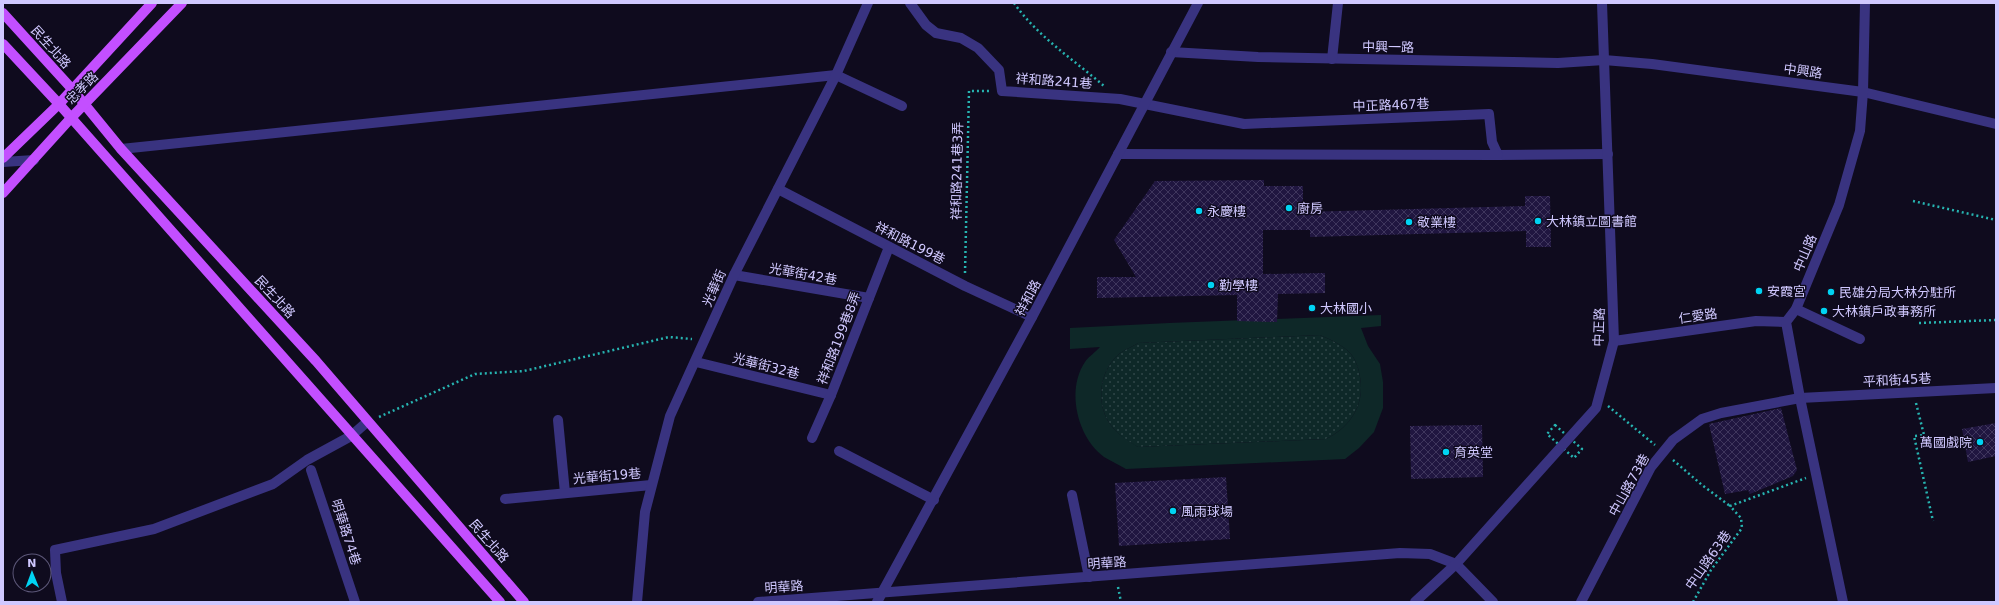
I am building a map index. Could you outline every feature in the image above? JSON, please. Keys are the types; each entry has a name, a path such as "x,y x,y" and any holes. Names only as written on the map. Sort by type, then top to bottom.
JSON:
{"main road":[{"name":"忠孝路","path":"3,158 59,104 152,3"},
{"name":"忠孝路","path":"3,193 71,118 182,3"},
{"name":"民生北路","path":"3,13 72,89 121,148 316,361 367,422 524,602"},
{"path":"3,44 59,104 351,436 500,602"}],"street":[{"name":"光華街","path":"637,602 645,512 670,416 706,340 734,275 836,75 868,3"},
{"name":"祥和路241巷","path":"910,3 926,25 936,33 961,38 978,48 999,70 1002,91 1120,99 1144,103"},
{"name":"祥和路","path":"878,597 934,500 1198,3"},
{"path":"1332,59 1338,3"},
{"name":"中正路","path":"1415,602 1456,564 1596,408 1614,341 1602,3"},
{"name":"中山路","path":"1786,322 1796,308 1840,205 1860,131 1863,92 1865,3"},
{"name":"中興一路","path":"1171,52 1258,57 1332,59 1558,63 1604,60"},
{"name":"中興路","path":"1604,60 1652,64 1863,92 1996,124"},
{"path":"121,148 836,75 902,106"},
{"name":"中正路467巷","path":"1144,103 1164,109 1244,124 1489,114 1492,142 1498,155"},
{"path":"1118,154 1608,154"},
{"path":"3,162 34,160"},
{"name":"祥和路199巷","path":"778,189 888,247 1032,318"},
{"name":"祥和路199巷8弄","path":"812,438 831,395 888,247"},
{"name":"光華街42巷","path":"734,275 869,298"},
{"path":"1796,308 1860,338"},
{"name":"仁愛路","path":"1614,341 1756,321 1786,322"},
{"path":"1786,322 1800,398 1843,602"},
{"name":"光華街32巷","path":"696,362 831,395"},
{"name":"平和街45巷","path":"1800,398 1996,388"},
{"name":"中山路73巷","path":"1581,602 1651,466 1673,440 1702,419 1721,413 1800,398"},
{"name":"光華街19巷","path":"558,420 565,493"},
{"path":"62,602 56,573 55,550 154,529 273,484 307,460 351,436 367,422"},
{"path":"839,451 934,500"},
{"name":"明華路74巷","path":"311,470 355,602"},
{"name":"光華街19巷","path":"505,498 651,485"},
{"path":"1072,495 1089,577"},
{"name":"明華路","path":"758,602 878,597 1089,577 1400,553 1430,554 1456,564"},
{"path":"1456,564 1493,602"}],"path":[{"path":"1014,3 1021,13 1044,36 1120,99"},
{"name":"祥和路241巷3弄","path":"965,286 969,91 1002,91"},
{"path":"1913,201 1996,220"},
{"path":"1919,323 1996,320"},
{"path":"367,422 475,374 524,371 669,337 706,340"},
{"path":"1914,392 1924,435 1914,436 1933,521"},
{"path":"1553,440 1547,434 1555,425"},
{"path":"1571,456 1574,458 1582,449"},
{"name":"中山路63巷","path":"1693,602 1711,570 1742,528 1741,518 1730,506 1816,475"},
{"path":"1116,576 1121,602"}],"green space":[{"path":"1381,315 1381,326 1361,328 1368,346 1380,364 1383,382 1383,408 1374,432 1359,448 1345,459 1126,469 1104,457 1087,438 1081,426 1077,412 1076,399 1076,386 1079,373 1088,358 1100,347 1070,349 1070,328","holes":["1320,335 1341,345 1351,354 1358,368 1361,387 1358,405 1354,414 1343,428 1326,439 1138,447 1114,429 1104,413 1101,395 1104,377 1108,368 1119,354 1138,343"]},
{"path":"1320,335 1341,345 1351,354 1358,368 1361,387 1358,405 1354,414 1343,428 1326,439 1138,447 1118,433 1108,421 1104,413 1101,395 1104,377 1108,368 1119,354 1138,343"}],"building":[{"path":"1264,180 1264,186 1303,186 1303,212 1525,206 1525,196 1550,196 1551,247 1526,247 1526,231 1310,237 1310,230 1263,230 1263,274 1325,273 1325,293 1278,294 1277,322 1237,321 1237,295 1097,298 1097,277 1136,277 1114,240 1155,181"},
{"path":"1781,408 1797,470 1793,476 1750,494 1748,490 1725,494 1709,424"},
{"name":"萬國戲院","path":"1996,423 1996,456 1968,462 1962,429"},
{"name":"育英堂","path":"1482,425 1483,477 1411,479 1410,426"},
{"name":"風雨球場","path":"1226,477 1230,539 1119,546 1115,483"}],"place":[{"name":"廚房","path":"1289,208"},
{"name":"永慶樓","path":"1199,211"},
{"name":"大林鎮立圖書館","path":"1538,221"},
{"name":"敬業樓","path":"1409,222"},
{"name":"勤學樓","path":"1211,285"},
{"name":"安霞宮","path":"1759,291"},
{"name":"民雄分局大林分駐所","path":"1831,292"},
{"name":"大林國小","path":"1312,308"},
{"name":"大林鎮戶政事務所","path":"1824,311"},
{"name":"萬國戲院","path":"1980,442"},
{"name":"育英堂","path":"1446,452"},
{"name":"風雨球場","path":"1173,511"}]}
